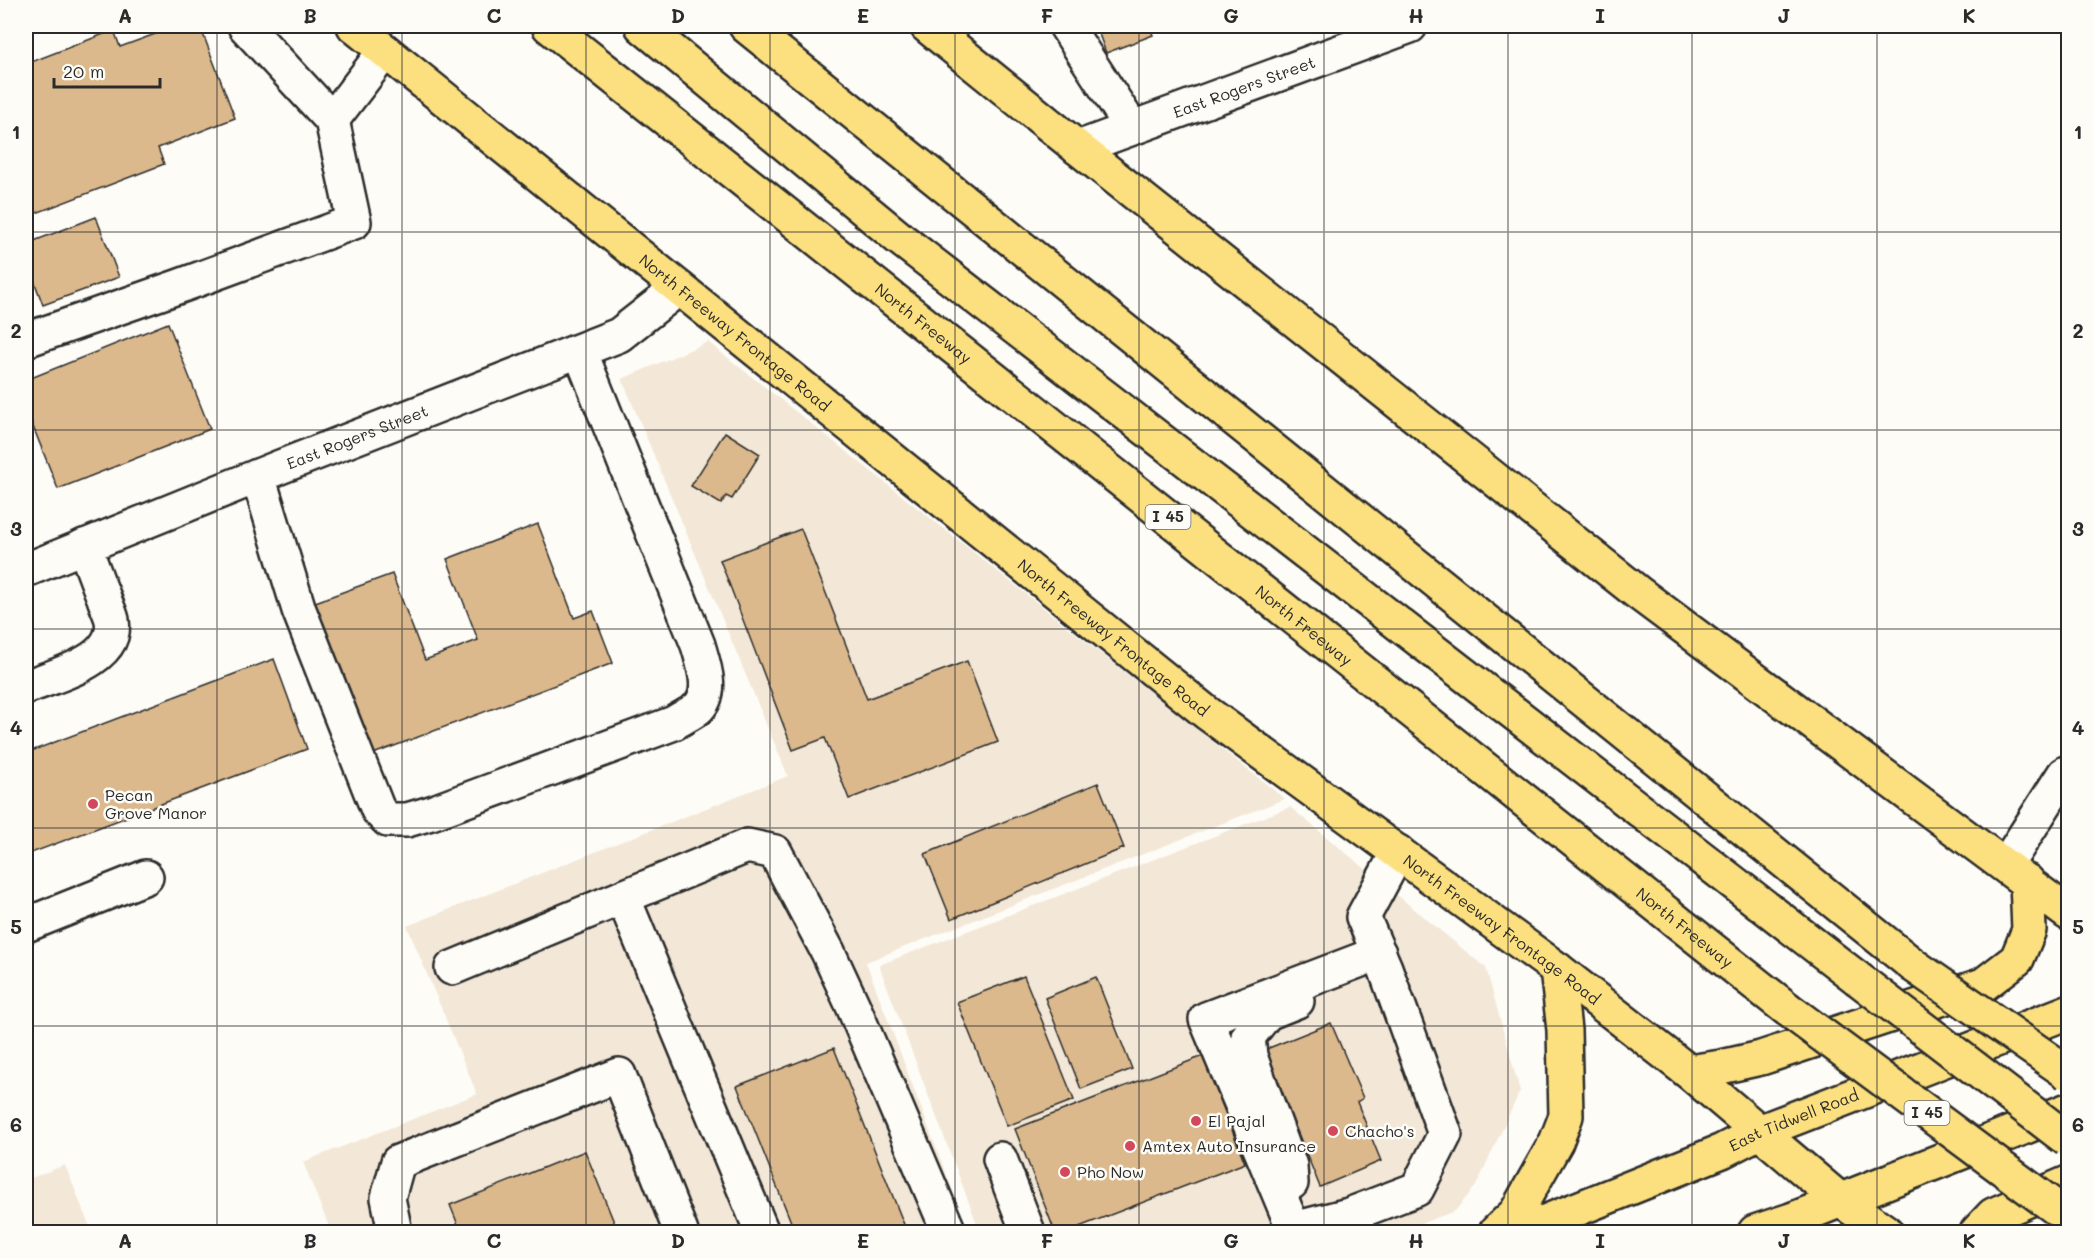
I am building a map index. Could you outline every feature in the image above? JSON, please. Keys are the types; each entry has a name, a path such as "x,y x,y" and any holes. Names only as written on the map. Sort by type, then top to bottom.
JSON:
{"main road":[{"name":"North Freeway Frontage Road","path":"354,26 1207,713 1557,969 1689,1072 1840,1200 1886,1233"},
{"name":"North Freeway","path":"549,26 1786,1008 2068,1217"},
{"path":"642,26 899,238 2068,1140"},
{"path":"746,26 1913,964 2068,1073"},
{"path":"927,26 1636,592 2068,912"},
{"path":"1689,1072 1761,1058 1983,985 2018,958 2029,930 2016,873"},
{"path":"1496,1233 1516,1213 1556,1142 1566,1116 1564,1030 1557,969"},
{"name":"East Tidwell Road","path":"1520,1233 1722,1151 1759,1132 2068,1012"},
{"path":"1755,1233 2068,1110"},
{"path":"1977,1233 1993,1215 2068,1183"}],"street":[{"path":"26,340 354,222 332,120 245,26"},
{"path":"1066,26 1132,128"},
{"name":"East Rogers Street","path":"1078,148 1132,128 1355,35 1410,26"},
{"path":"332,120 385,51"},
{"name":"East Rogers Street","path":"26,570 258,476 619,335 679,288"},
{"path":"258,476 299,610 378,810 388,820 407,820 431,813 674,723 700,706 707,690 704,668 698,645 580,351"},
{"path":"26,687 100,654 109,643 112,619 84,546"},
{"path":"2016,873 2064,774 2068,772"},
{"path":"453,968 747,846 775,852 828,951 949,1233"},
{"path":"1294,1231 1349,1215 1417,1189 1445,1134 1382,960 1363,917 1398,852"},
{"path":"26,925 146,877"},
{"path":"623,897 762,1233"},
{"path":"1294,1231 1206,1019 1382,960"},
{"path":"1294,1231 1290,1166 1250,1056 1248,1037 1267,1013 1347,980 1382,960"},
{"path":"394,1233 388,1198 398,1162 618,1075 681,1233"},
{"path":"1000,1159 1028,1233"}],"shaded area":[{"path":"708,342 1285,799 866,962 968,1232 331,1232 303,1162 477,1094 407,926 788,776 622,379"},
{"path":"1290,807 1486,968 1520,1091 1476,1186 1455,1211 1398,1232 980,1232 879,965"},
{"path":"65,1165 92,1232 26,1232 26,1180"}],"building":[{"path":"177,26 200,26 235,118 158,148 164,164 26,217 26,64 114,30 120,47"},
{"path":"1096,26 1149,26 1153,35 1106,53"},
{"path":"96,217 119,277 43,305 26,259 26,244"},
{"path":"168,323 210,429 58,489 26,409 26,380"},
{"path":"725,432 760,454 732,499 726,496 721,504 691,486"},
{"path":"538,524 574,618 593,611 613,663 368,756 310,604 392,574 425,660 478,640 447,559"},
{"path":"801,529 867,699 967,661 998,742 849,799 825,738 793,750 720,560"},
{"name":"Pecan Grove Manor","path":"274,659 307,749 26,855 26,753"},
{"path":"1098,783 1124,848 951,919 925,854"},
{"path":"1024,976 1074,1100 1007,1126 957,1002"},
{"path":"1096,977 1132,1069 1081,1089 1045,998"},
{"name":"Chacho's","path":"1331,1023 1363,1098 1357,1102 1381,1161 1320,1187 1264,1050"},
{"path":"834,1048 907,1232 795,1232 737,1086"},
{"path":"1203,1056 1245,1163 1066,1232 1055,1232 1015,1129"},
{"path":"585,1151 618,1232 461,1232 450,1205"}],"place":[{"name":"Pecan Grove Manor","path":"93,804"},
{"name":"El Pajal","path":"1196,1121"},
{"name":"Chacho's","path":"1333,1131"},
{"name":"Amtex Auto Insurance","path":"1130,1146"},
{"name":"Pho Now","path":"1065,1172"}]}
